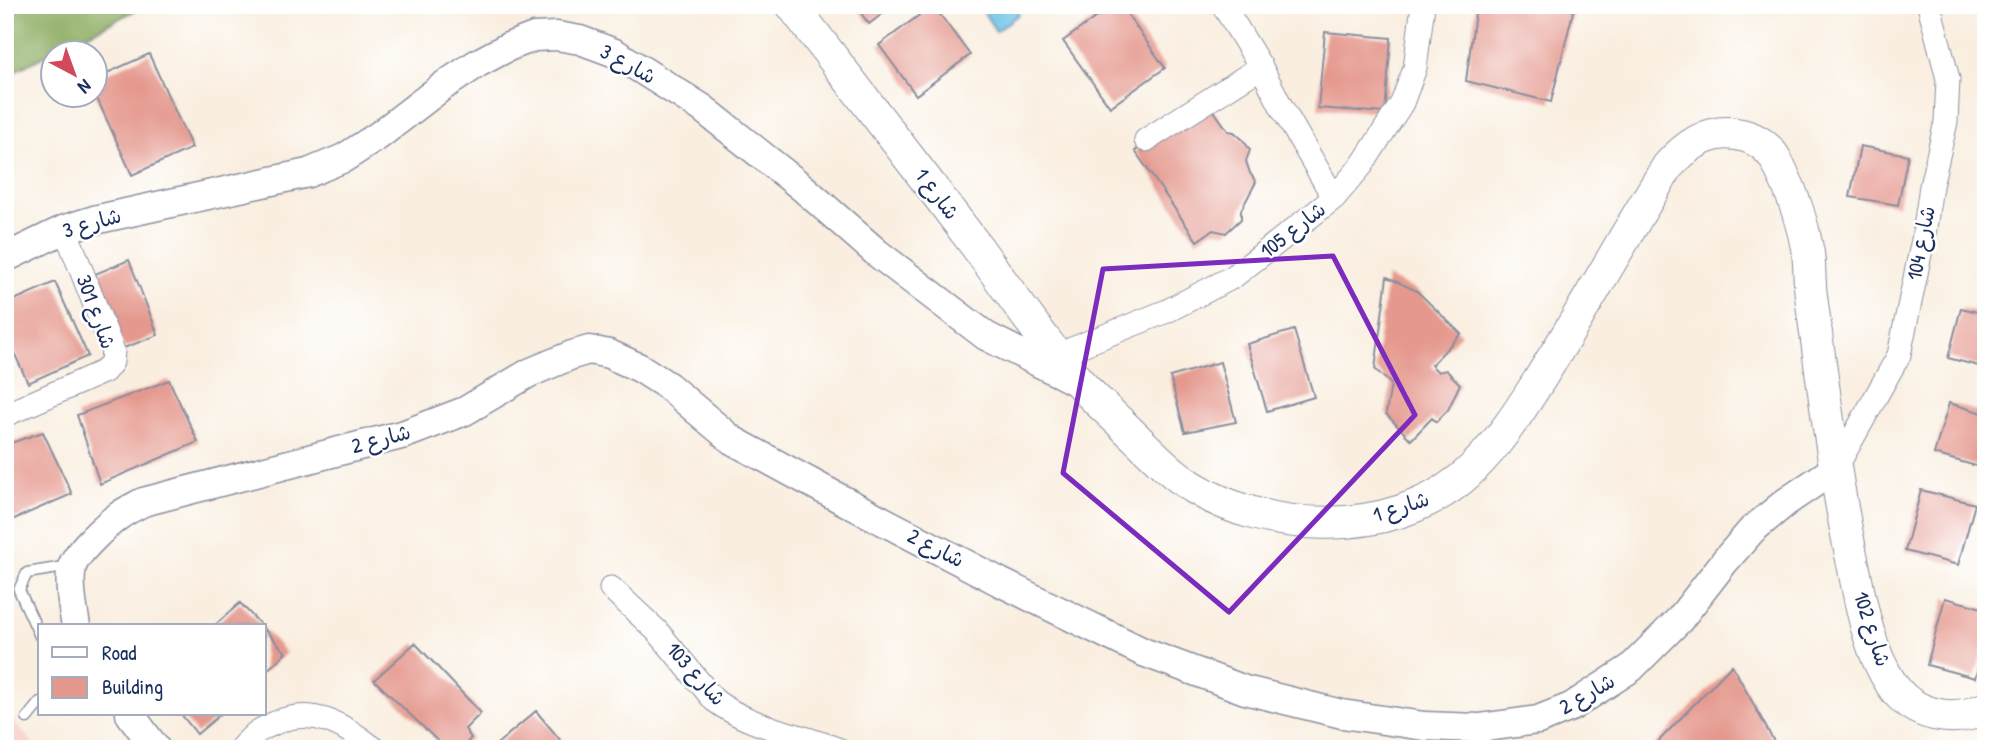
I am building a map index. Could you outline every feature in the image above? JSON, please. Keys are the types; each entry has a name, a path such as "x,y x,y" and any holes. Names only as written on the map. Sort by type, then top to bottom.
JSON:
{"main road":[{"name":"شارع 1","path":"792,5 1080,383 1171,472 1212,499 1238,510 1301,523 1344,523 1391,513 1432,500 1463,477 1497,441 1523,407 1668,166 1680,152 1723,131 1751,136 1772,153 1792,192 1808,254 1812,304 1836,468"},
{"name":"شارع 102","path":"1836,468 1839,498 1864,616 1879,661 1891,684 1921,709 1942,717 1972,715 1986,709"}],"street":[{"path":"1223,5 1334,198"},
{"name":"شارع 105","path":"1057,355 1167,310 1233,277 1334,198 1362,165 1402,103 1415,68 1423,5"},
{"name":"شارع 104","path":"1836,468 1899,355 1924,235 1931,186 1946,122 1948,79 1929,5"},
{"name":"شارع 3","path":"5,258 65,229 94,219 308,173 344,158 378,136 478,62 534,37 557,36 580,40 615,53 702,108 803,188 877,253 986,336 1080,383"},
{"path":"1146,140 1261,67"},
{"name":"شارع 301","path":"5,415 105,371 112,362 114,351 65,229"},
{"name":"شارع 2","path":"72,566 96,536 119,515 144,502 405,434 465,411 529,373 589,350 609,354 640,368 668,386 732,440 1000,582 1143,652 1245,690 1342,714 1424,726 1479,728 1538,720 1571,707 1631,668 1680,619 1752,530 1786,502 1836,468"},
{"path":"72,566 71,605 76,624"},
{"name":"شارع 103","path":"611,588 658,632 714,700 723,707 752,722 837,749"},
{"path":"240,749 257,731 302,715 321,718 355,733 374,749"},
{"path":"131,716 156,749"}],"lane":[{"path":"38,632 19,590 27,573 72,566"},
{"path":"27,718 38,704"}],"highlighted area":[{"path":"1333,256 1415,415 1229,612 1063,473 1103,269"}],"shaded area":[{"path":"5,711 38,749 5,749"}],"green space":[{"path":"5,5 146,5 80,38 38,38 38,59 5,76"}],"water":[{"path":"979,5 1012,5 1019,14 996,31"}],"building":[{"path":"855,5 894,5 869,24"},
{"path":"933,5 970,55 916,95 879,45"},
{"path":"1113,5 1121,5 1165,68 1110,107 1063,41"},
{"path":"1476,5 1574,8 1551,102 1466,81"},
{"path":"1325,32 1391,38 1385,113 1318,108"},
{"path":"149,54 192,148 132,175 101,108 108,108 108,73"},
{"path":"1208,102 1228,131 1234,132 1250,150 1246,161 1256,182 1241,210 1241,219 1226,233 1213,230 1197,241 1135,151"},
{"path":"1860,146 1908,155 1898,205 1850,197"},
{"path":"129,260 158,335 124,348 95,274"},
{"path":"1387,277 1417,291 1461,334 1431,365 1438,372 1446,370 1460,384 1448,410 1436,422 1432,418 1411,440 1386,414 1391,384 1375,369"},
{"path":"55,282 88,356 28,383 5,333 5,304"},
{"path":"1961,308 1986,314 1986,368 1948,358"},
{"path":"1294,330 1314,397 1267,411 1247,344"},
{"path":"1220,362 1236,422 1185,432 1170,377"},
{"path":"169,380 198,442 100,484 77,415"},
{"path":"1949,403 1986,414 1986,458 1983,468 1934,454"},
{"path":"43,432 72,494 5,523 5,445"},
{"path":"1921,490 1975,504 1958,565 1905,551"},
{"path":"1945,598 1986,609 1986,638 1975,678 1927,665"},
{"path":"240,603 260,624 216,624"},
{"path":"266,631 286,653 266,671"},
{"path":"415,643 481,713 465,729 471,738 462,749 446,749 374,680"},
{"path":"1732,665 1778,749 1651,749"},
{"path":"536,711 568,749 491,749"},
{"path":"183,716 219,716 197,734"}]}
